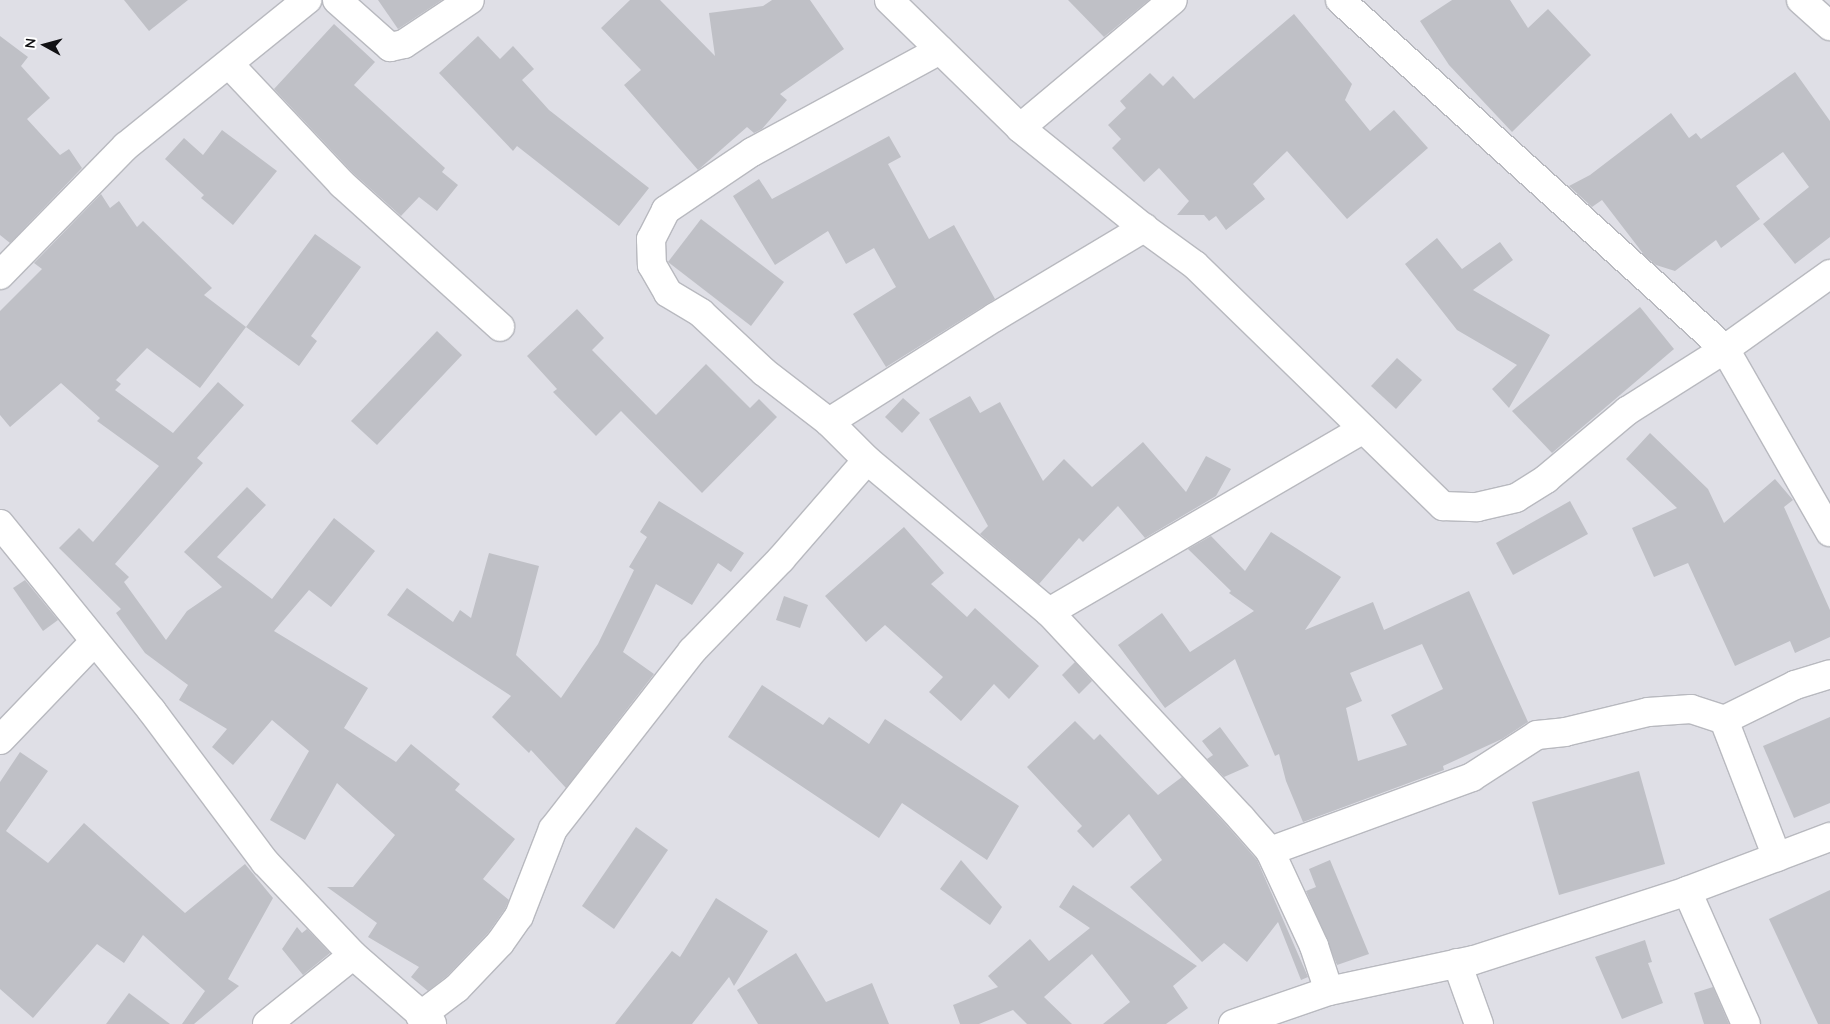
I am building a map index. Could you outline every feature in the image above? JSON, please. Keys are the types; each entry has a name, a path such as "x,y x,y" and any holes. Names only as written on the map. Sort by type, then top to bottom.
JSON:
{"street":[{"path":"0,275 126,146 307,0"},
{"path":"337,0 390,47 404,44 470,0"},
{"path":"889,0 1020,128 1144,228 1195,265 1444,506 1477,507 1516,498 1546,479 1627,411 1725,349 1830,274"},
{"path":"1020,128 1172,0"},
{"path":"1340,0 1725,349 1830,532"},
{"path":"1801,0 1830,26"},
{"path":"940,50 752,152 666,210 651,239 652,265 668,293 701,313 764,372 829,422 867,460 1049,612 1270,851 1314,946 1329,991"},
{"path":"229,64 342,184 500,327"},
{"path":"829,422 995,317 1144,228"},
{"path":"1049,612 1363,429"},
{"path":"0,524 152,711 265,862 353,955 426,1020 500,943 519,916 553,829 692,651 781,559 867,460"},
{"path":"0,740 95,641"},
{"path":"1270,851 1472,777 1537,735 1565,732 1648,712 1691,709 1724,720 1795,685 1830,674"},
{"path":"1724,720 1777,857"},
{"path":"1234,1024 1329,991 1457,963 1687,891 1830,837"},
{"path":"1687,891 1746,1024"},
{"path":"267,1024 353,955"},
{"path":"1457,963 1479,1024"}],"building":[{"path":"124,0 188,0 149,31"},
{"path":"378,0 442,0 398,29"},
{"path":"630,0 660,0 715,56 709,13 763,6 772,0 810,0 844,49 780,94 787,100 762,129 754,133 747,127 698,170 624,85 641,70 601,28"},
{"path":"1068,0 1149,0 1104,37"},
{"path":"1452,0 1510,0 1528,28 1548,9 1591,55 1512,132 1449,65 1420,21"},
{"path":"1294,14 1352,84 1345,100 1370,131 1394,110 1428,148 1347,219 1287,151 1253,184 1265,199 1226,230 1216,216 1209,221 1204,215 1177,215 1189,201 1159,168 1144,182 1112,148 1121,139 1108,125 1126,108 1120,101 1150,73 1163,86 1173,76 1194,99"},
{"path":"334,24 375,62 354,85 445,168 442,172 458,185 437,211 419,197 401,216 353,173 274,89"},
{"path":"0,36 28,57 21,66 50,98 27,119 60,155 69,149 82,168 10,243 0,235"},
{"path":"478,36 500,59 513,46 534,69 522,80 549,110 649,188 619,226 517,146 513,151 439,73"},
{"path":"1795,72 1830,121 1830,237 1795,264 1763,224 1809,187 1783,152 1736,186 1760,219 1721,248 1716,240 1675,271 1656,265 1645,256 1602,200 1592,207 1569,186 1590,175 1671,113 1689,138 1696,133 1701,139"},
{"path":"222,130 277,171 233,225 201,198 204,195 165,159 184,138 203,155"},
{"path":"889,136 901,157 888,164 929,239 954,225 995,299 886,367 853,314 896,287 874,248 846,264 828,231 775,265 733,196 759,179 772,199"},
{"path":"101,194 110,208 119,201 137,227 143,221 212,288 204,295 246,327 200,388 147,348 116,380 121,384 115,390 173,433 218,382 244,405 197,458 203,463 115,564 129,577 124,582 166,640 187,611 222,587 184,552 247,487 266,505 217,557 272,599 334,518 375,551 331,607 309,590 274,631 368,688 344,728 396,762 411,744 460,784 455,790 515,839 483,879 509,900 505,909 488,933 447,976 428,991 411,977 419,967 368,937 377,923 327,887 353,887 395,835 337,783 305,840 270,820 309,751 272,720 233,765 212,747 227,729 179,700 188,685 145,653 116,613 121,609 59,548 79,528 93,542 159,466 97,421 100,418 61,383 10,427 0,415 0,311 42,269 34,263"},
{"path":"701,219 784,282 751,326 668,262"},
{"path":"315,234 361,267 311,336 317,341 299,366 246,327"},
{"path":"1437,238 1462,269 1500,242 1513,260 1473,290 1550,335 1509,408 1492,389 1517,365 1457,330 1405,264"},
{"path":"1640,307 1674,349 1552,453 1512,411"},
{"path":"577,309 604,338 592,350 656,415 706,364 750,408 759,399 777,417 702,493 621,411 596,436 553,392 557,389 527,356"},
{"path":"437,331 462,355 377,445 351,421"},
{"path":"1397,358 1422,380 1396,409 1371,386"},
{"path":"970,396 980,413 1000,402 1043,481 1064,459 1092,487 1143,442 1186,492 1206,456 1231,469 1216,496 1145,538 1118,506 1083,542 1079,538 1039,584 980,534 988,526 929,419"},
{"path":"903,398 920,413 902,433 885,417"},
{"path":"1650,433 1708,489 1724,523 1775,479 1793,500 1784,507 1830,610 1830,637 1795,653 1790,641 1735,666 1688,563 1654,577 1632,528 1677,508 1626,459"},
{"path":"659,501 744,553 731,572 718,563 692,605 656,584 623,652 654,674 566,788 531,750 529,753 492,717 511,696 387,615 407,588 453,622 460,610 471,618 489,553 539,566 516,655 561,698 598,644 634,570 629,567 647,537 640,532"},
{"path":"1570,501 1588,534 1513,575 1496,543"},
{"path":"904,527 944,573 931,584 967,617 975,608 1039,666 1009,699 994,684 961,721 929,692 943,677 885,625 866,642 825,596"},
{"path":"1271,532 1341,577 1305,630 1373,602 1384,630 1469,591 1528,722 1502,739 1443,766 1444,770 1303,822 1286,781 1279,754 1275,756 1235,659 1165,708 1118,645 1162,613 1190,652 1254,611 1229,593 1231,591 1188,549 1211,536 1245,571","holes":["1422,644 1443,689 1391,715 1407,745 1358,761 1346,708 1362,701 1350,673"]},
{"path":"25,580 58,620 43,631 13,588"},
{"path":"784,596 808,605 800,628 776,620"},
{"path":"1075,662 1092,681 1079,694 1062,675"},
{"path":"762,685 823,725 829,717 869,744 885,719 1019,806 987,860 902,803 879,838 728,737"},
{"path":"1830,717 1830,803 1794,818 1763,746"},
{"path":"1075,721 1094,740 1100,734 1158,795 1182,777 1229,828 1257,860 1308,977 1301,980 1278,922 1247,962 1224,943 1202,962 1130,887 1162,860 1129,814 1093,848 1077,831 1082,826 1027,767"},
{"path":"1220,727 1249,766 1224,777 1207,759 1213,755 1202,741"},
{"path":"20,752 48,771 6,831 48,863 84,823 185,913 245,864 273,898 228,979 239,986 194,1024 182,1024 205,991 143,935 124,963 97,944 33,1018 0,989 0,782"},
{"path":"1639,771 1665,864 1559,895 1532,802"},
{"path":"636,827 668,850 614,929 582,906"},
{"path":"961,860 1002,907 990,925 940,889"},
{"path":"1330,860 1369,954 1337,965 1306,891 1316,887 1309,869"},
{"path":"1073,885 1197,966 1173,986 1188,1008 1166,1024 1103,1024 1130,1002 1092,954 1044,997 1072,1024 1027,1024 1013,1010 979,1024 960,1024 953,1005 998,987 988,976 1030,939 1049,961 1090,928 1059,907"},
{"path":"1830,890 1830,1024 1818,1024 1769,919"},
{"path":"716,898 768,931 734,986 729,977 692,1024 615,1024 672,951 680,957"},
{"path":"297,927 302,933 307,929 330,953 303,975 282,949"},
{"path":"1645,940 1652,962 1648,963 1663,1003 1622,1019 1595,957"},
{"path":"796,953 826,1002 872,983 889,1024 758,1024 737,990"},
{"path":"1713,987 1729,1024 1704,1024 1694,993"},
{"path":"129,993 170,1024 106,1024"}]}
